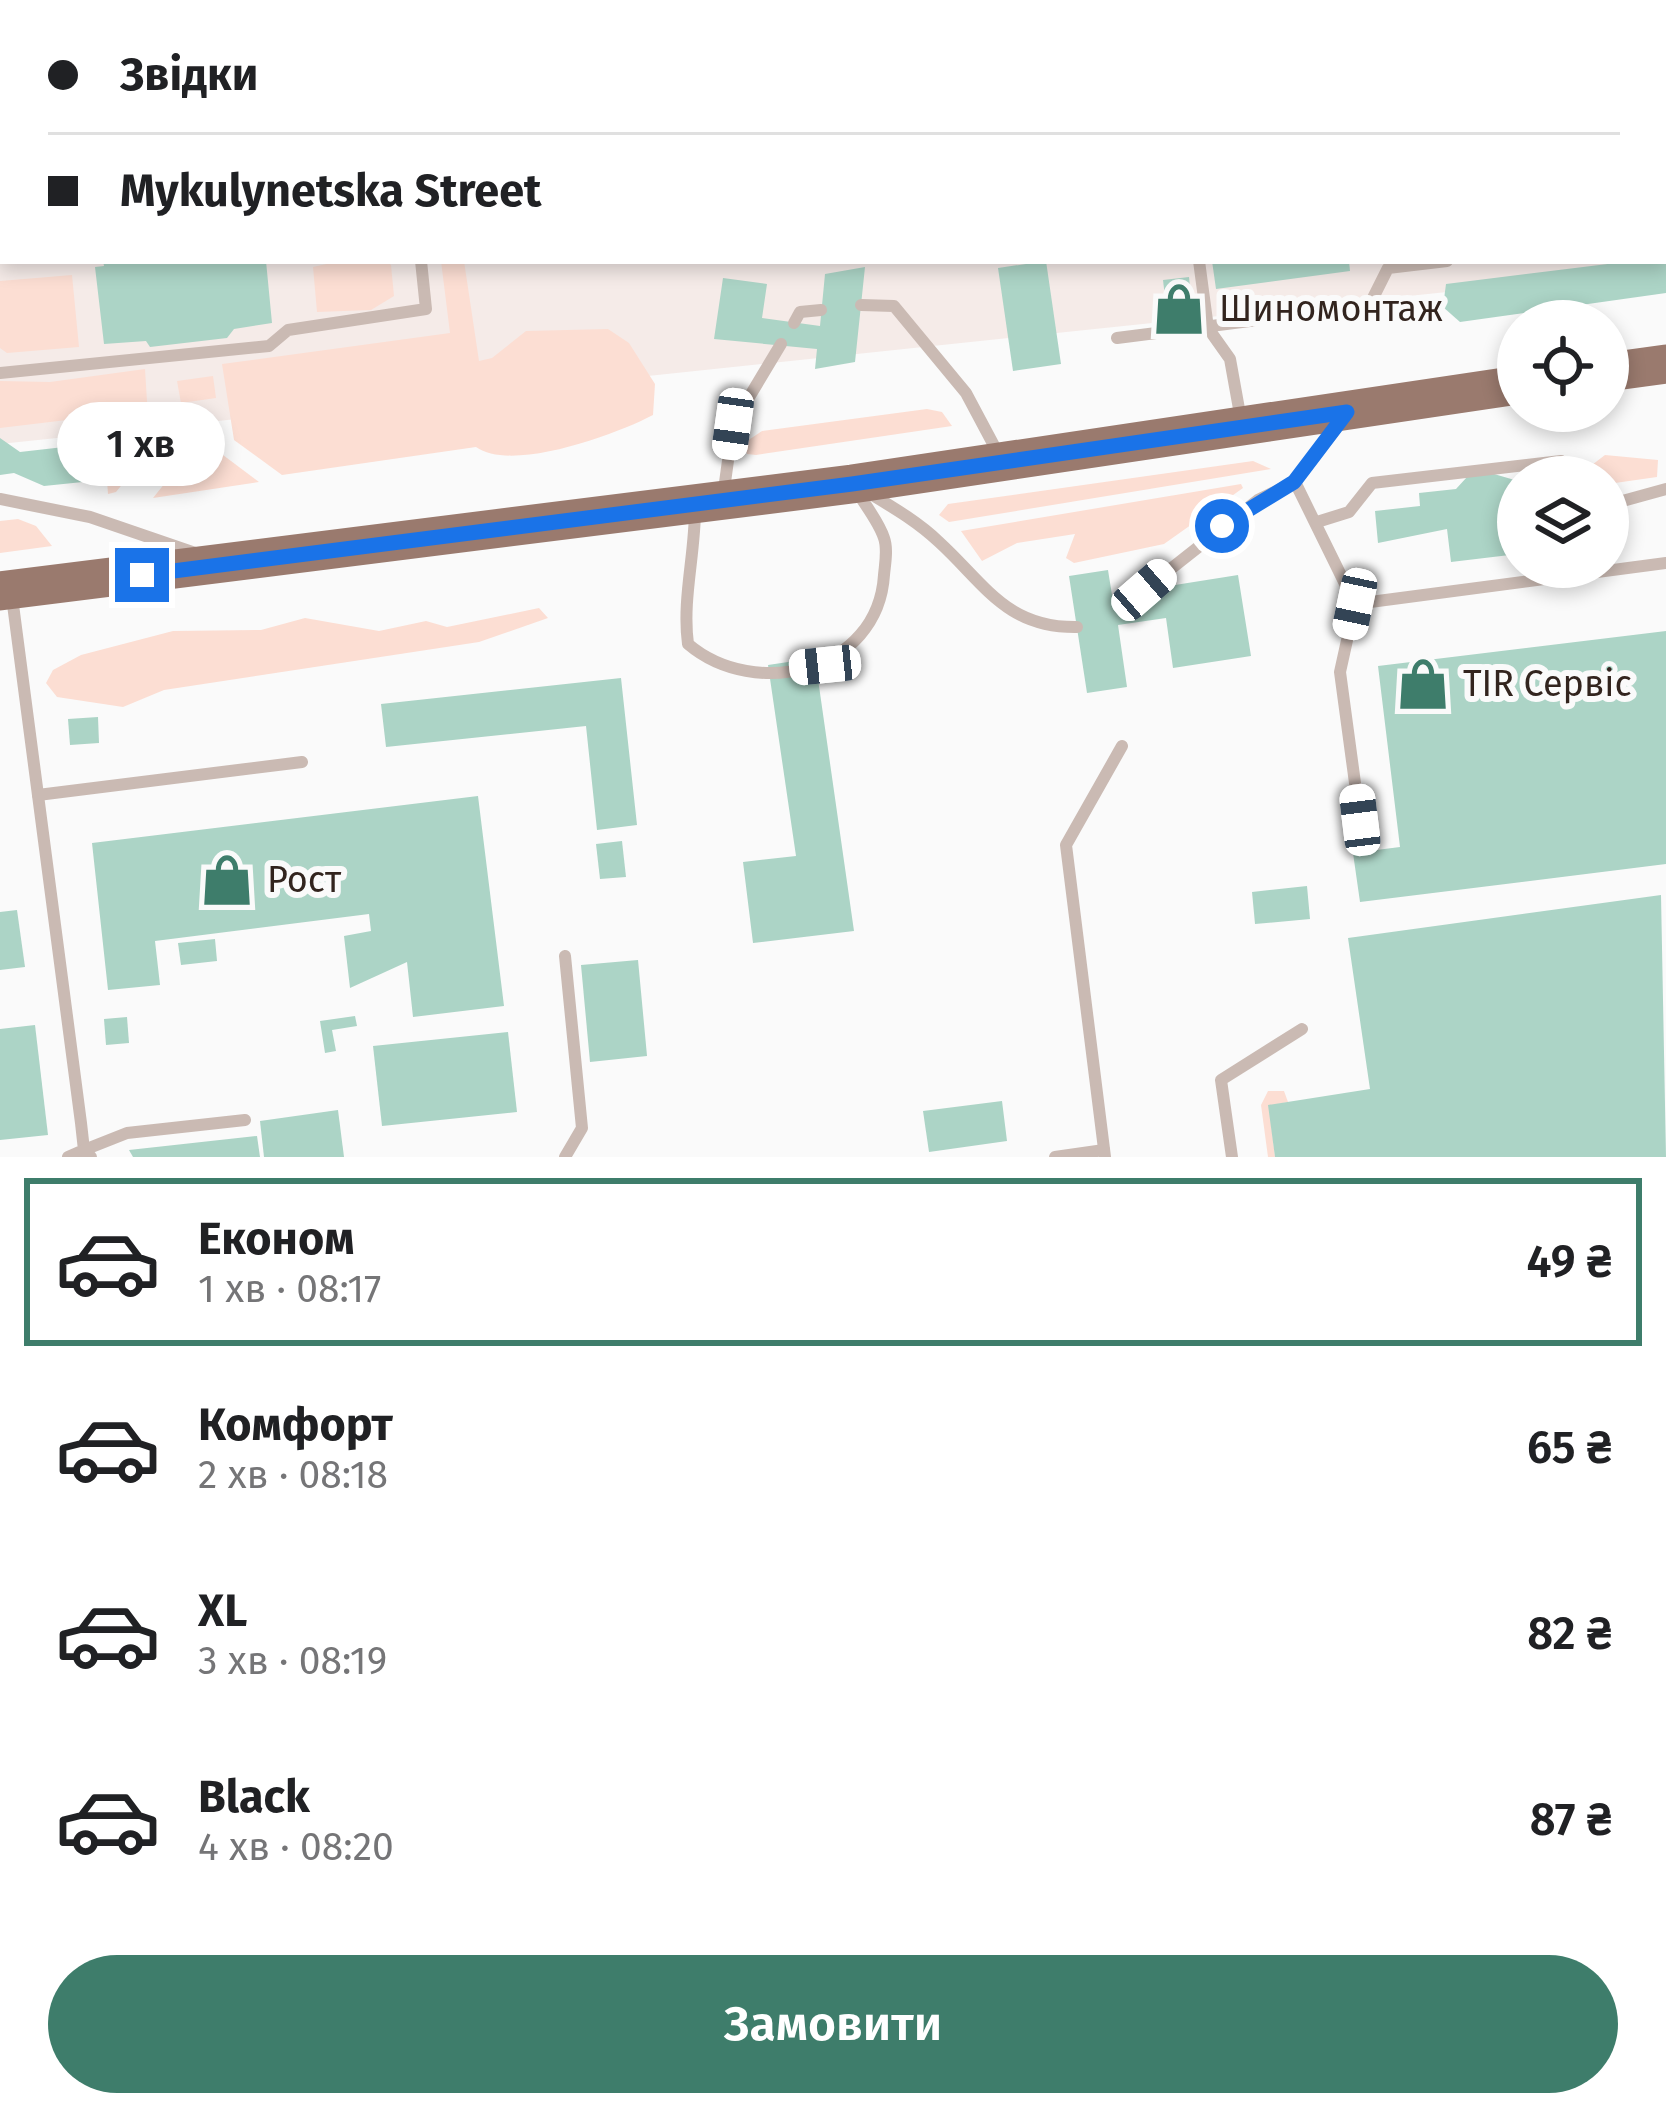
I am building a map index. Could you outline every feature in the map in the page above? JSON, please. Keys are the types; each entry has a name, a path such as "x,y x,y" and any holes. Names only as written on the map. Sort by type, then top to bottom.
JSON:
{"highway":[{"path":"1629,369 1666,364"},
{"path":"5,591 852,484 1497,388"}],"lane":[{"path":"0,374 269,346 288,330 426,309 421,264"},
{"path":"1199,264 1208,328 1230,359 1242,427"},
{"path":"1118,338 1370,306 1388,268 1422,264"},
{"path":"861,305 895,306 966,393 1003,462"},
{"path":"794,322 800,312 821,310"},
{"path":"781,344 733,424 695,560 684,614 688,644 712,665 748,673 825,665 874,626 884,583 885,538 852,484"},
{"path":"1144,590 1258,500 1294,482 1347,412"},
{"path":"1317,522 1349,512 1372,483 1497,468"},
{"path":"1294,482 1355,604 1340,672 1360,820"},
{"path":"852,484 913,520 989,597 1047,627 1077,627"},
{"path":"1629,499 1666,489"},
{"path":"0,500 90,517 230,565"},
{"path":"1629,566 1666,563"},
{"path":"1355,604 1497,583"},
{"path":"5,591 87,1153"},
{"path":"1055,1157 1104,1154 1066,845 1123,746"},
{"path":"38,795 302,761"},
{"path":"565,956 581,1128 572,1154"},
{"path":"1232,1157 1221,1080 1302,1029"},
{"path":"68,1157 127,1133 245,1120"}],"shaded area":[{"path":"0,264 1666,264 1666,269 0,444"},
{"path":"390,264 394,296 371,310 317,312 313,267"},
{"path":"441,264 464,264 479,361 492,358 526,331 608,329 629,343 655,384 653,415 591,440 538,453 492,454 476,447 282,475 234,440 222,364 450,333"},
{"path":"72,275 79,347 7,353 0,348 0,281"},
{"path":"145,369 150,450 116,492 108,494 107,481 124,455 117,414 0,428 0,381 50,382"},
{"path":"213,376 216,398 181,403 177,381"},
{"path":"927,409 942,412 952,426 756,455 747,454 744,443 762,431"},
{"path":"212,415 219,452 259,482 153,498 189,453 188,417"},
{"path":"1629,457 1658,460 1657,477 1629,481"},
{"path":"1253,461 1271,469 949,522 939,515 948,504"},
{"path":"1241,484 1243,488 1164,544 1074,563 1066,558 1075,534 1017,543 982,561 961,531"},
{"path":"18,519 36,526 52,546 0,553 0,521"},
{"path":"539,608 548,618 479,642 164,690 123,707 57,697 46,683 53,670 81,655 173,631 261,630 305,618 379,631 426,621 447,627"},
{"path":"1268,1091 1284,1091 1288,1102 1269,1106 1275,1157 1268,1157 1261,1105"}],"building":[{"path":"266,264 272,323 234,329 227,338 150,347 146,341 104,344 95,267"},
{"path":"1046,264 1061,364 1013,371 998,268"},
{"path":"1212,264 1349,264 1350,271 1216,289"},
{"path":"1608,264 1666,264 1666,293 1616,300 1497,300 1497,317 1460,322 1443,307 1446,284"},
{"path":"865,267 855,362 815,369 817,349 714,339 723,278 767,284 762,318 820,326 825,274"},
{"path":"1189,277 1194,329 1169,332 1163,280"},
{"path":"0,438 20,452 99,443 102,480 44,486 14,473 0,475"},
{"path":"1497,475 1497,557 1451,562 1447,529 1378,543 1375,511 1420,506 1419,493 1456,489 1467,477"},
{"path":"1108,570 1112,595 1238,575 1251,656 1173,668 1166,618 1118,625 1127,687 1087,693 1069,576"},
{"path":"1666,631 1666,864 1360,902 1353,853 1400,847 1378,666"},
{"path":"815,658 854,931 753,943 743,862 796,856 768,665"},
{"path":"621,678 637,825 597,830 586,726 386,747 381,704"},
{"path":"98,717 99,743 70,745 68,719"},
{"path":"478,796 504,1006 413,1017 407,962 350,988 344,936 371,931 369,914 155,941 160,985 108,990 92,843"},
{"path":"622,841 626,877 600,879 596,844"},
{"path":"1307,886 1310,919 1255,924 1252,892"},
{"path":"1661,895 1666,1157 1275,1157 1268,1105 1370,1089 1348,938"},
{"path":"17,910 25,967 0,970 0,912"},
{"path":"215,939 217,961 181,965 178,943"},
{"path":"638,960 647,1056 590,1062 581,965"},
{"path":"355,1016 357,1026 332,1030 336,1051 325,1053 320,1021"},
{"path":"127,1017 129,1043 106,1045 104,1019"},
{"path":"35,1025 48,1135 0,1140 0,1029"},
{"path":"508,1032 517,1112 382,1126 373,1046"},
{"path":"1002,1101 1007,1141 929,1152 923,1111"},
{"path":"338,1110 344,1157 264,1157 260,1121"},
{"path":"257,1136 260,1157 133,1157 129,1150"}],"place":[{"name":"Шиномонтаж","path":"1179,309"},
{"name":"TIR Сервіс","path":"1423,684"},
{"name":"Рост","path":"227,880"}],"route":[{"path":"142,575 852,484 1347,412 1320,454 1294,482 1222,526"}]}
